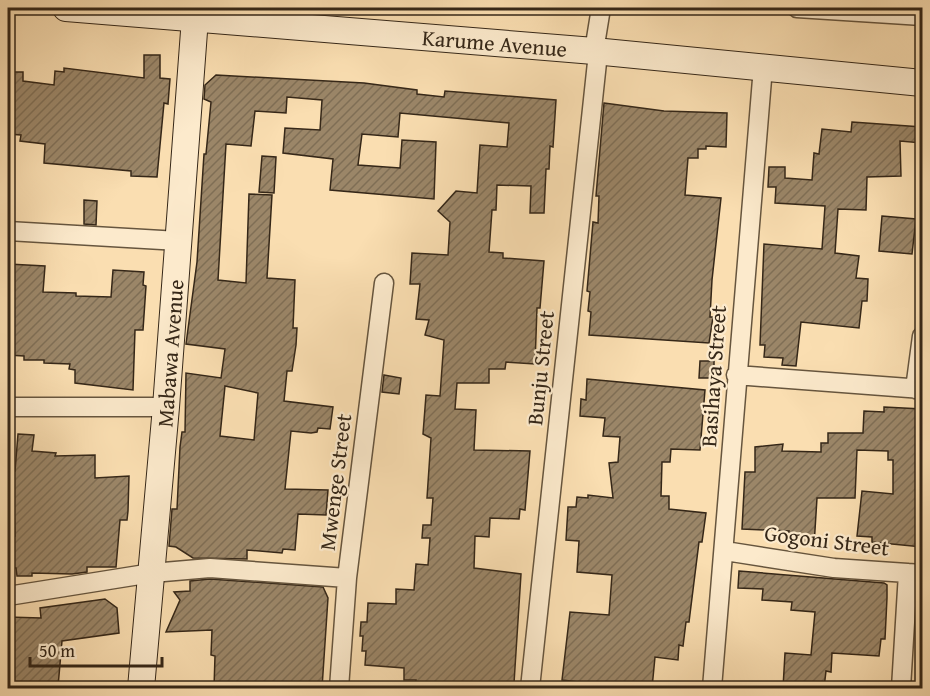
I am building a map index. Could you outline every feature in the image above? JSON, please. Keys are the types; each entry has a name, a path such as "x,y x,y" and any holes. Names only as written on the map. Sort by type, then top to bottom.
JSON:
{"main road":[{"name":"Karume Avenue","path":"66,8 596,46 763,67 922,83"},
{"name":"Mabawa Avenue","path":"141,688 166,407 195,18"}],"street":[{"name":"Bunju Street","path":"530,688 601,8"},
{"path":"797,8 922,16"},
{"name":"Basihaya Street","path":"712,688 763,67"},
{"path":"8,231 179,241"},
{"name":"Mwenge Street","path":"339,688 347,578 384,283"},
{"path":"736,375 919,389 922,336"},
{"path":"8,407 166,407"},
{"name":"Gogoni Street","path":"725,551 834,568 915,574"},
{"path":"8,596 152,573 210,568 347,578"},
{"path":"902,688 915,574"}],"building":[{"path":"144,55 160,55 160,78 170,79 168,104 164,103 157,177 131,176 131,171 44,163 45,144 20,141 21,135 8,134 8,72 23,72 23,81 54,85 55,71 64,72 64,68 144,78"},
{"path":"216,75 364,83 417,90 417,94 444,97 445,91 556,100 553,147 550,146 549,169 546,169 544,213 530,213 531,186 497,185 496,210 492,210 489,252 503,253 503,258 544,261 540,308 537,308 535,364 506,362 505,369 489,369 489,383 457,383 455,409 476,410 474,450 530,451 525,510 520,509 519,519 490,518 489,537 475,536 474,568 521,574 514,683 472,682 468,683 468,688 415,688 416,680 404,680 404,668 365,665 366,651 362,651 363,636 360,636 361,622 367,622 368,603 396,604 396,589 414,590 416,564 428,565 430,538 422,538 423,525 431,525 433,498 427,498 431,438 423,434 426,395 440,396 444,340 425,335 429,320 416,319 420,284 410,284 412,253 448,255 450,222 438,211 456,191 477,193 480,145 507,147 509,123 400,113 398,137 362,134 358,165 400,168 402,140 436,142 434,199 330,190 333,159 283,153 285,128 320,130 322,100 287,97 286,113 255,111 251,146 226,144 218,280 246,283 249,194 272,195 267,278 295,280 293,328 297,328 296,345 292,371 287,371 284,401 333,407 330,429 318,428 317,432 311,433 291,431 285,489 328,490 326,515 298,514 295,550 283,549 282,553 247,550 247,559 193,558 176,547 169,546 172,509 177,509 182,432 185,432 186,373 221,378 225,349 186,344 197,262 204,154 206,154 211,102 204,99 205,85","holes":["225,386 258,393 254,440 220,436"]},
{"path":"604,103 664,111 727,113 726,147 706,146 706,149 698,149 698,158 688,158 685,195 721,198 712,280 710,317 713,317 709,343 589,335 591,312 588,311 590,292 587,291 593,222 598,223 599,196 596,196"},
{"path":"852,122 922,127 922,143 900,141 901,176 867,177 866,210 838,209 835,253 859,256 856,278 868,279 867,301 862,301 859,328 801,322 796,366 782,365 783,358 764,357 765,345 760,345 764,244 822,249 825,206 775,203 776,187 768,187 769,167 785,167 785,178 812,180 814,153 819,154 822,129 851,132"},
{"path":"262,156 276,157 274,193 259,192"},
{"path":"84,200 97,201 96,225 84,224"},
{"path":"882,216 916,219 912,254 879,251"},
{"path":"8,264 45,266 43,292 76,293 76,296 111,297 113,270 144,272 143,285 146,286 143,330 135,330 133,390 75,383 75,370 69,369 70,364 44,363 44,360 24,360 24,356 8,355"},
{"path":"700,361 714,361 714,378 699,378"},
{"path":"384,375 401,378 399,394 382,392"},
{"path":"587,379 705,390 700,450 671,449 670,462 662,462 661,496 669,496 669,509 706,513 702,542 699,542 689,622 686,622 683,646 679,645 678,660 655,657 652,688 603,688 603,685 562,680 570,612 609,615 612,575 577,572 579,541 566,540 568,507 576,507 577,497 588,498 588,495 613,498 609,463 618,462 620,437 603,436 605,418 580,416 581,399 586,400"},
{"path":"884,407 922,409 922,547 872,542 872,537 857,536 862,491 893,494 893,460 888,460 888,451 857,450 855,498 817,498 814,546 787,544 789,531 742,529 745,472 755,472 755,447 783,444 782,451 821,452 821,443 828,443 828,433 863,433 864,411 884,412"},
{"path":"18,434 34,435 32,451 56,453 55,456 95,455 95,478 129,476 127,520 120,520 116,567 87,567 87,572 32,573 32,576 17,576 16,568 11,568 11,536 15,536 14,506 8,506 8,470 15,471"},
{"path":"739,571 884,583 887,585 885,639 881,639 879,656 832,653 831,672 826,671 824,688 783,688 785,653 811,655 815,612 791,610 792,602 762,600 763,589 738,588"},
{"path":"210,579 323,587 328,598 322,688 214,688 215,656 211,655 212,630 166,632 180,600 174,592 190,591 190,581"},
{"path":"105,599 117,608 119,633 62,641 58,687 29,684 29,688 8,688 8,617 41,618 40,608"}]}
